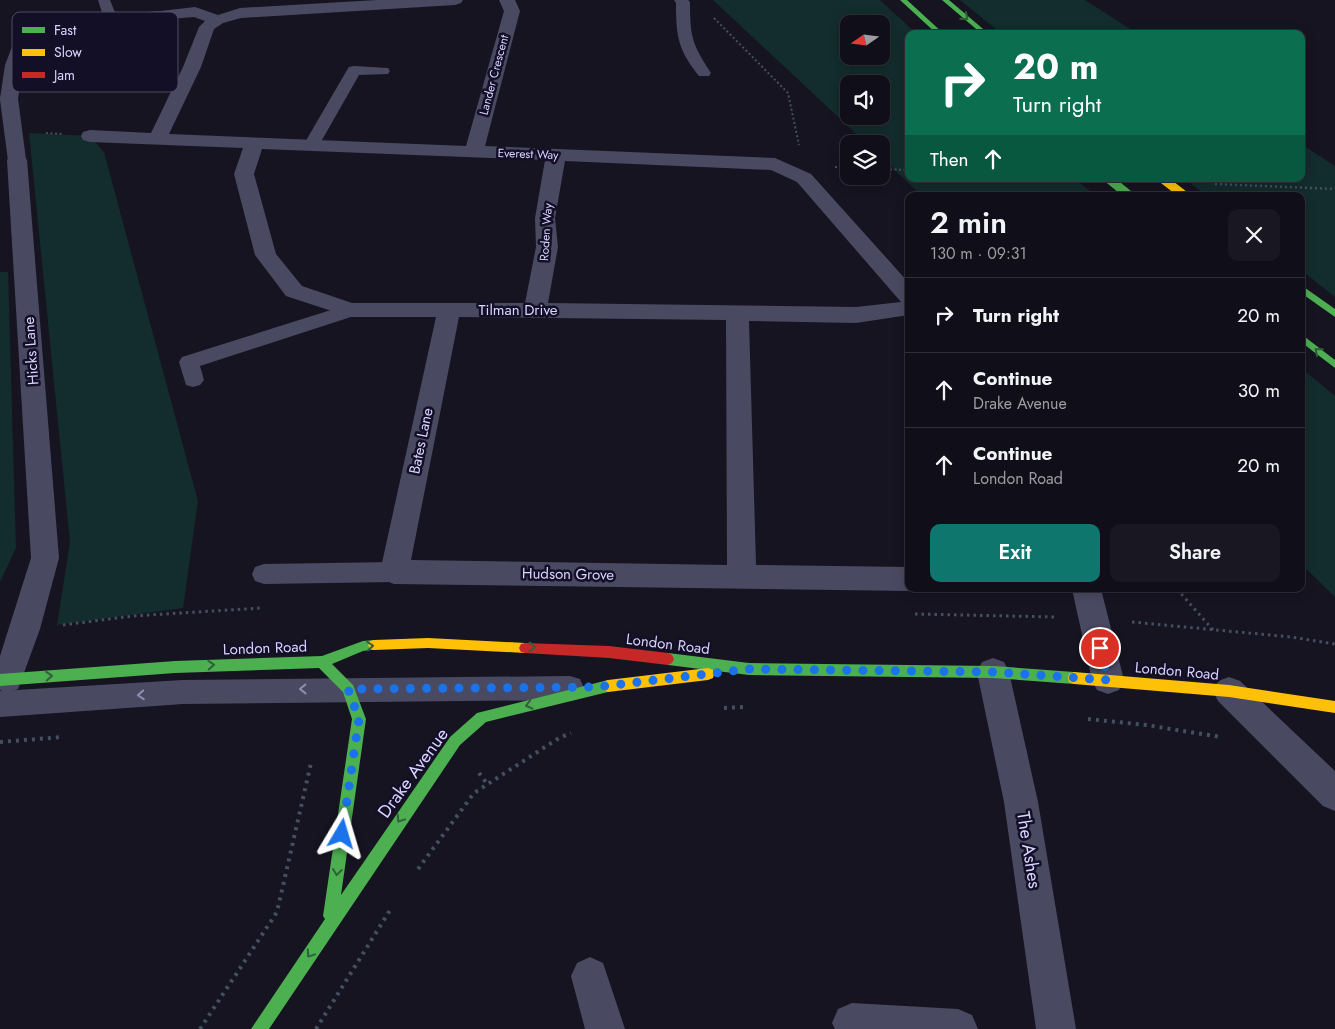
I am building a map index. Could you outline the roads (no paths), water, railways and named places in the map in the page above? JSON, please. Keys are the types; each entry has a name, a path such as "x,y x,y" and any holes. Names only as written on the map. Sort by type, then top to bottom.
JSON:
{"main road":[{"path":"903,0 937,30"},
{"path":"945,0 981,30"},
{"path":"1113,182 1125,192"},
{"path":"1167,182 1180,192"},
{"path":"1305,291 1335,314"},
{"path":"1305,341 1335,365"},
{"name":"London Road","path":"2,687 175,667 322,662 363,646 428,643 609,652 749,669 994,672 1108,680 1229,691 1335,707"},
{"path":"322,662 348,689 359,719 330,923"},
{"name":"Drake Avenue","path":"259,1029 455,741 482,717 597,687 749,669"}],"street":[{"path":"157,138 192,67 207,27 217,20 240,13 390,2 455,0"},
{"name":"Lander Crescent","path":"474,151 512,11 507,0"},
{"path":"178,13 195,12 217,20"},
{"name":"Hicks Lane","path":"2,687 25,629 45,558 18,160 9,98 12,78"},
{"name":"Everest Way","path":"90,136 774,164 804,178 905,293"},
{"name":"Tilman Drive","path":"255,142 244,174 266,255 294,291 350,310 535,310 856,315 905,309"},
{"name":"Roden Way","path":"535,310 547,247 545,218 556,155"},
{"name":"Bates Lane","path":"394,572 449,310"},
{"path":"737,313 742,576"},
{"name":"Hudson Grove","path":"394,572 905,579"},
{"path":"1087,592 1108,680"},
{"name":"The Ashes","path":"994,672 1021,802 1056,1029"},
{"path":"1229,691 1335,794"},
{"path":"590,976 605,1029"},
{"path":"852,1023 958,1029"}],"lane":[{"path":"681,0 683,2 683,38 685,45 690,55 704,72"},
{"path":"104,1 108,12"},
{"path":"312,144 354,70 383,71"},
{"path":"194,380 190,362 350,310"},
{"path":"264,574 394,572"},
{"path":"2,687 183,692 597,687"}]}
